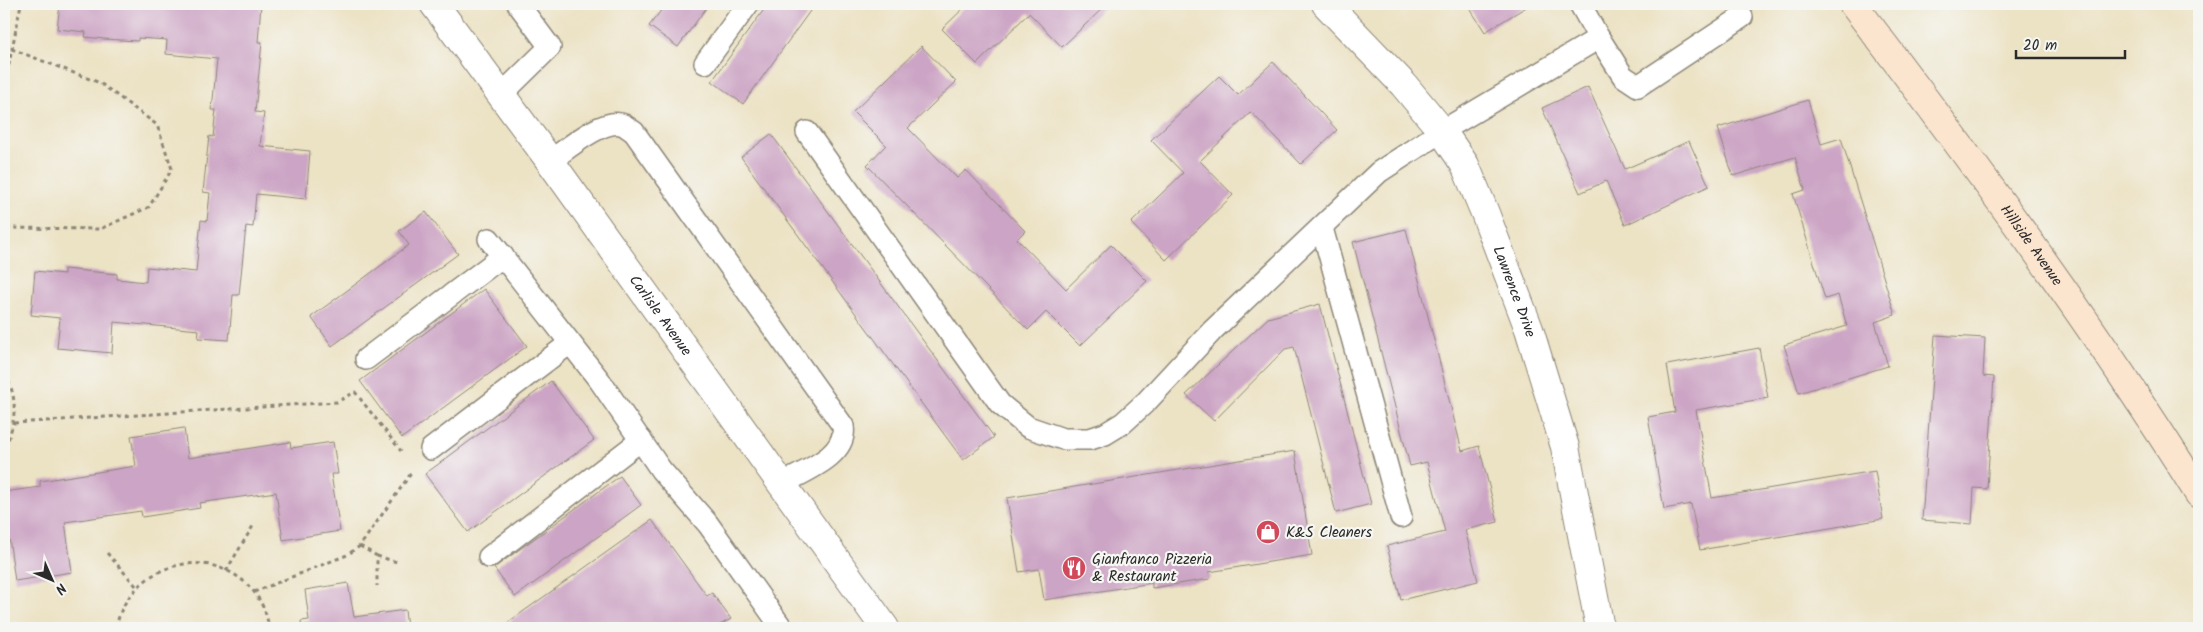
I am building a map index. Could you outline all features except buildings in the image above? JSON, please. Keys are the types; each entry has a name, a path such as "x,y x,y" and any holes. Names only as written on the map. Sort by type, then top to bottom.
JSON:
{"main road":[{"name":"Hillside Avenue","path":"1853,4 1958,142 2069,295 2199,494"}],"street":[{"name":"Carlisle Avenue","path":"434,4 550,161 885,628"},
{"name":"Lawrence Drive","path":"1326,4 1404,84 1442,131 1465,165 1486,213 1529,329 1565,446 1600,628"}],"lane":[{"path":"501,95 550,47 518,4"},
{"path":"705,64 748,4"},
{"path":"1580,4 1623,76 1638,86 1742,17"},
{"path":"807,132 1000,404 1028,428 1062,439 1090,439 1105,434 1123,423 1147,401 1213,330 1379,172 1442,131 1599,38"},
{"path":"550,161 600,127 623,124 634,132 843,426 845,436 840,446 827,458 782,484"},
{"path":"1322,228 1401,517"},
{"path":"489,239 600,381 661,470 708,524 782,628"},
{"path":"366,359 503,256"},
{"path":"431,449 570,343"},
{"path":"489,557 641,440"}],"path":[{"path":"4,89 21,4"},
{"path":"4,46 100,83 157,125 172,169 149,207 100,229 4,228"},
{"path":"4,374 14,398 14,423 4,450"},
{"path":"14,423 336,402 355,392 403,452"},
{"path":"254,592 347,555 360,546 415,468"},
{"path":"226,571 253,526"},
{"path":"360,546 377,556 397,562"},
{"path":"107,553 137,587"},
{"path":"377,556 377,586"},
{"path":"116,628 126,600 142,581 164,568 188,563 213,565 236,575 254,592 267,615 269,628"}],"place":[{"name":"K&S Cleaners","path":"1268,532"},
{"name":"Gianfranco Pizzeria & Restaurant","path":"1074,568"}]}
